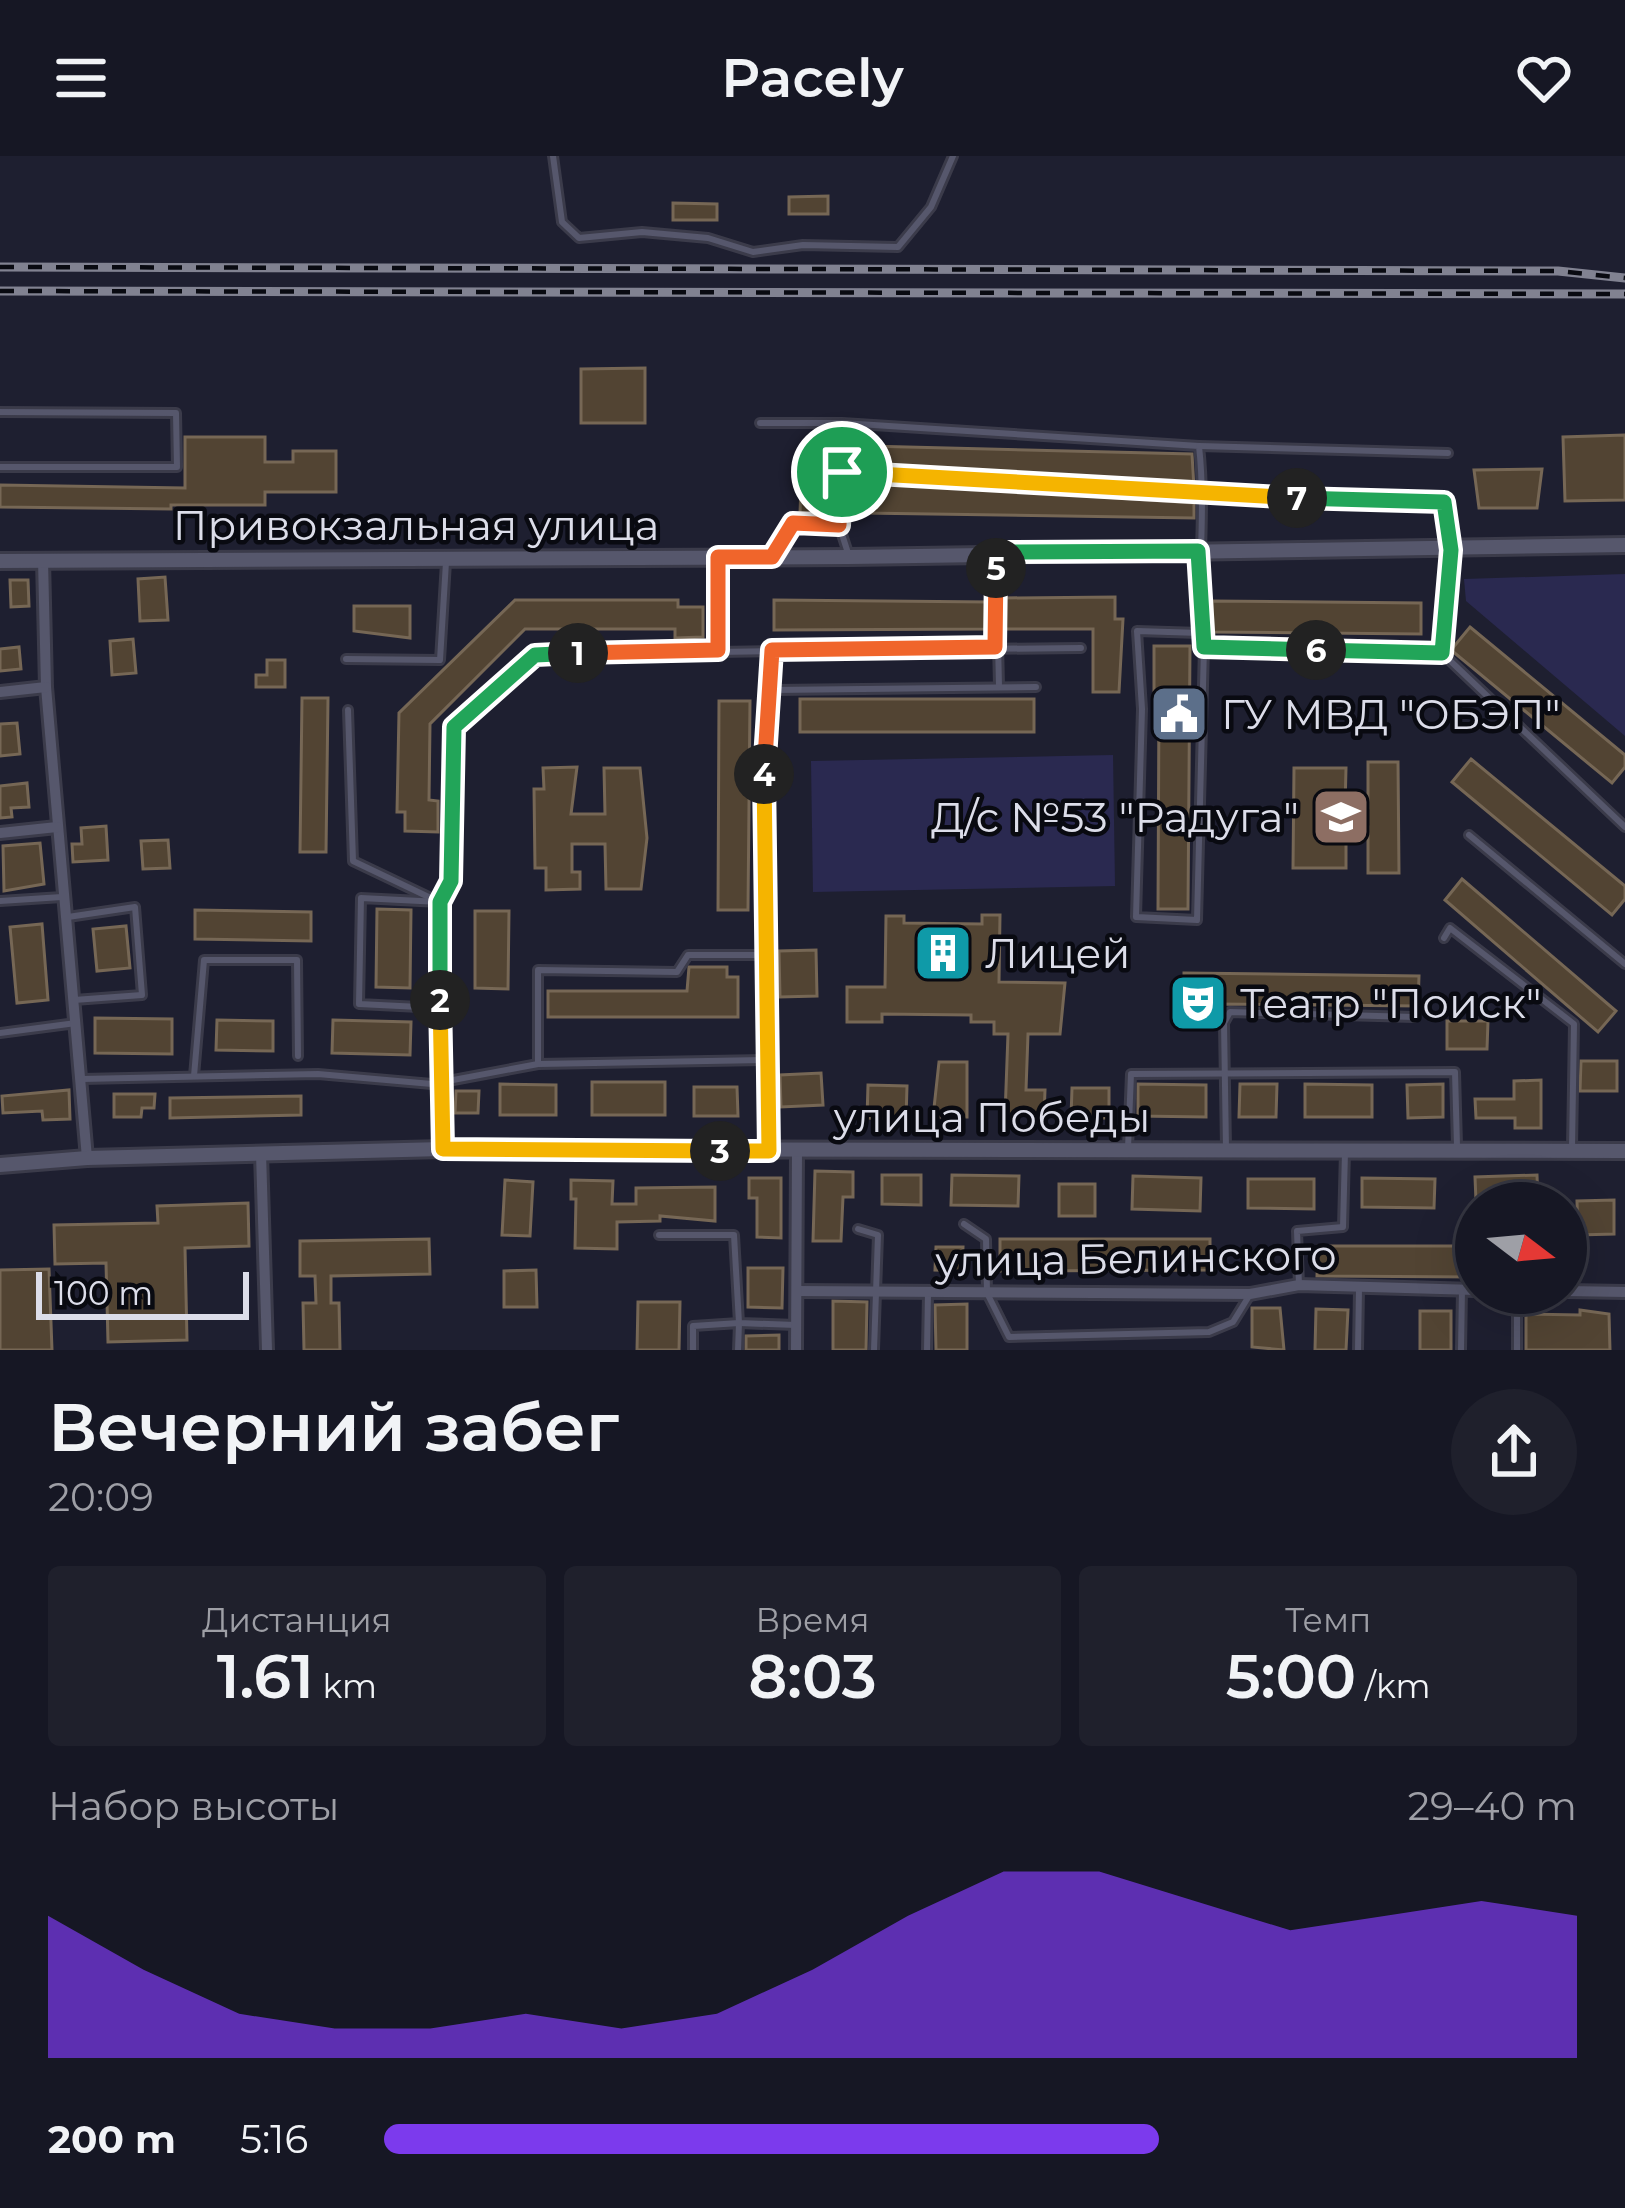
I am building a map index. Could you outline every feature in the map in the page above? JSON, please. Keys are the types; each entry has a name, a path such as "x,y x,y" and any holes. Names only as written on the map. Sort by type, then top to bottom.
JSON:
{"street":[{"name":"Привокзальная улица","path":"0,561 849,557 1625,544"},
{"path":"43,560 46,687 87,1158"},
{"path":"0,692 46,687"},
{"path":"0,832 57,827"},
{"path":"440,902 438,1081 443,1149"},
{"name":"улица Победы","path":"0,1166 87,1158 443,1149 1625,1151"},
{"path":"796,1350 797,1151"},
{"path":"260,1153 267,1350"},
{"name":"улица Белинского","path":"797,1291 1250,1294 1299,1285 1455,1289"},
{"path":"1587,1291 1625,1292"}],"lane":[{"path":"553,156 562,222 578,238 642,232 708,238 753,252 802,245 898,247 931,207 953,156"},
{"path":"0,412 176,412 177,467 0,467"},
{"path":"760,423 842,423 1199,446 1448,452"},
{"path":"842,423 839,525 849,557"},
{"path":"1199,446 1204,496 1198,551 1204,647 1197,920 1136,917 1142,709 1137,631 1200,633"},
{"path":"842,472 1204,496 1444,502 1451,550 1442,653"},
{"path":"772,557 793,523 839,525"},
{"path":"996,552 999,687"},
{"path":"718,557 718,650"},
{"path":"346,659 440,659 446,559"},
{"path":"1204,647 1442,653 1625,827"},
{"path":"440,902 451,881 454,727 535,655 1081,648"},
{"path":"769,1151 763,955 765,744 774,690 772,650"},
{"path":"774,690 1036,686"},
{"path":"348,710 353,861 440,902"},
{"path":"1469,835 1625,964"},
{"path":"0,901 62,897"},
{"path":"440,902 361,898 359,1004 440,1008"},
{"path":"65,917 135,908 142,995 74,1000"},
{"path":"1444,938 1450,928 1574,1024 1572,1152"},
{"path":"538,1064 538,970 677,972 688,955 763,955"},
{"path":"194,1076 204,960 297,960 298,1056"},
{"path":"1226,1149 1224,1023 1230,1012 1414,1017"},
{"path":"0,1033 76,1023"},
{"path":"82,1079 194,1076 438,1081 538,1064 766,1060"},
{"path":"1128,1149 1130,1074 1455,1072 1457,1150"},
{"path":"1299,1285 1297,1231 1343,1227 1345,1150"},
{"path":"964,1224 986,1239 987,1293 1009,1337 1209,1332 1233,1322 1250,1294"},
{"path":"858,1229 878,1235 874,1350"},
{"path":"659,1235 734,1235 738,1350"},
{"path":"1358,1350 1359,1288"},
{"path":"927,1350 928,1293"},
{"path":"1461,1350 1462,1314"},
{"path":"1517,1314 1517,1350"},
{"path":"693,1350 693,1326 796,1324"}],"shaded area":[{"path":"1625,574 1625,736 1466,601 1464,579"},
{"path":"1113,755 1115,886 813,892 811,761"}],"building":[{"path":"828,196 828,214 789,214 789,197"},
{"path":"673,203 717,204 717,220 673,220"},
{"path":"645,368 645,423 581,423 581,369"},
{"path":"1625,435 1625,500 1565,501 1563,437"},
{"path":"185,437 265,437 265,462 293,462 293,451 336,451 336,492 265,492 265,505 0,507 0,485 185,488"},
{"path":"867,446 1192,454 1194,488 866,467"},
{"path":"1542,469 1537,508 1479,508 1474,470"},
{"path":"866,482 1194,503 1194,518 863,513"},
{"path":"801,487 833,487 832,513 800,513"},
{"path":"165,577 168,620 140,621 138,579"},
{"path":"10,580 28,580 29,606 11,607"},
{"path":"1115,597 1115,619 1123,619 1119,692 1093,692 1093,629 1005,629 1004,598"},
{"path":"515,600 678,600 678,607 703,607 703,637 675,638 675,629 525,629 430,724 429,800 438,801 438,832 405,831 405,812 397,812 399,713"},
{"path":"774,600 990,602 990,629 774,630"},
{"path":"1212,601 1421,603 1421,634 1212,632"},
{"path":"354,606 410,606 410,638 354,631"},
{"path":"1470,627 1625,755 1625,767 1612,783 1451,650"},
{"path":"133,639 136,673 112,675 110,641"},
{"path":"1154,646 1190,646 1188,909 1158,909 1159,698 1154,697"},
{"path":"19,647 21,669 0,671 0,649"},
{"path":"267,660 285,660 285,687 256,687 256,675 267,675"},
{"path":"302,698 328,698 326,852 300,852"},
{"path":"800,699 1034,699 1034,732 800,732"},
{"path":"719,701 750,701 748,910 718,910"},
{"path":"17,723 20,754 0,756 0,724"},
{"path":"1471,759 1625,886 1625,899 1612,915 1452,782"},
{"path":"1368,762 1398,762 1399,873 1368,873 1368,827 1346,827 1346,868 1293,868 1294,768 1346,768 1345,808 1368,808"},
{"path":"577,767 571,814 605,814 604,768 640,768 647,838 641,889 606,889 605,844 572,844 572,872 580,872 580,889 546,890 546,868 535,868 534,789 544,789 543,768"},
{"path":"27,783 29,807 11,808 12,817 0,818 0,786"},
{"path":"106,826 108,860 73,862 72,844 82,844 81,828"},
{"path":"168,840 170,868 143,869 141,841"},
{"path":"40,843 44,884 4,891 3,846"},
{"path":"1462,879 1616,1011 1598,1032 1445,900"},
{"path":"377,909 411,910 410,988 376,987"},
{"path":"195,910 311,912 311,941 195,939"},
{"path":"475,911 509,911 508,989 475,988"},
{"name":"Лицей","path":"982,915 1000,915 999,982 1065,983 1060,1034 1028,1034 1026,1090 1045,1090 1044,1116 1005,1115 1008,1034 994,1034 994,1022 971,1022 971,1015 882,1014 882,1022 847,1022 847,987 885,987 886,916 904,916 904,923 982,924"},
{"path":"42,924 48,1000 17,1003 10,927"},
{"path":"126,926 130,968 97,971 93,929"},
{"path":"816,950 817,996 780,997 779,951"},
{"path":"689,967 727,967 727,977 738,977 738,1017 548,1017 548,991 687,991"},
{"path":"1184,973 1419,976 1418,1006 1216,1004 1216,1013 1184,1013"},
{"path":"95,1018 172,1019 172,1054 95,1053"},
{"path":"217,1020 273,1021 273,1051 216,1050"},
{"path":"333,1020 411,1022 410,1055 332,1053"},
{"path":"1447,1021 1488,1021 1487,1049 1447,1049"},
{"path":"1581,1061 1617,1061 1617,1091 1580,1091"},
{"path":"939,1062 967,1062 967,1117 933,1117"},
{"path":"821,1073 823,1105 781,1107 780,1075"},
{"path":"1541,1080 1541,1128 1515,1128 1515,1118 1476,1118 1475,1099 1514,1099 1514,1081"},
{"path":"592,1082 665,1082 665,1115 592,1115"},
{"path":"500,1084 556,1085 556,1115 500,1115"},
{"path":"1138,1084 1206,1085 1206,1117 1138,1116"},
{"path":"1240,1084 1277,1084 1276,1117 1239,1117"},
{"path":"1305,1084 1372,1085 1372,1117 1305,1117"},
{"path":"1443,1084 1443,1117 1408,1118 1407,1085"},
{"path":"868,1085 907,1086 906,1119 867,1118"},
{"path":"694,1087 737,1087 738,1116 694,1116"},
{"path":"1072,1088 1109,1088 1109,1118 1071,1118"},
{"path":"69,1090 70,1119 43,1120 42,1111 3,1113 2,1096"},
{"path":"456,1091 479,1091 478,1113 455,1113"},
{"path":"114,1094 155,1094 154,1108 142,1108 141,1117 114,1117"},
{"path":"301,1096 301,1115 170,1118 170,1098"},
{"path":"815,1171 853,1172 853,1197 843,1197 841,1241 813,1241"},
{"path":"882,1175 921,1175 921,1205 882,1204"},
{"path":"952,1175 1019,1176 1018,1206 951,1205"},
{"path":"1537,1175 1537,1182 1475,1182 1475,1177"},
{"path":"1133,1176 1201,1178 1200,1211 1132,1209"},
{"path":"749,1178 781,1178 781,1238 757,1237 757,1198 749,1198"},
{"path":"1362,1178 1435,1179 1434,1208 1362,1207"},
{"path":"1248,1179 1314,1179 1314,1209 1248,1208"},
{"path":"505,1180 533,1182 530,1236 502,1235"},
{"path":"571,1180 613,1181 612,1204 636,1204 636,1188 715,1187 715,1221 660,1216 660,1221 617,1222 617,1249 575,1248 576,1199 571,1199"},
{"path":"1059,1184 1095,1184 1095,1216 1059,1216"},
{"path":"1614,1200 1614,1234 1587,1235 1587,1201"},
{"path":"248,1203 249,1246 185,1248 187,1340 108,1342 106,1263 55,1264 54,1225 158,1223 157,1206"},
{"path":"429,1239 430,1274 331,1276 331,1303 339,1303 340,1350 304,1350 303,1303 316,1303 315,1276 300,1276 300,1241"},
{"path":"1000,1239 1210,1239 1210,1270 1000,1271"},
{"path":"1318,1246 1455,1246 1455,1277 1317,1276"},
{"path":"936,1247 963,1247 962,1271 935,1270"},
{"path":"748,1268 783,1268 782,1308 748,1307"},
{"path":"49,1269 52,1350 0,1350 0,1270"},
{"path":"536,1270 537,1307 504,1307 504,1271"},
{"path":"833,1301 867,1302 866,1350 833,1350"},
{"path":"638,1302 680,1302 679,1350 637,1350"},
{"path":"967,1304 967,1350 936,1350 935,1305"},
{"path":"1252,1308 1280,1308 1284,1350 1252,1347"},
{"path":"1316,1309 1348,1310 1346,1350 1315,1350"},
{"path":"1420,1311 1451,1311 1451,1350 1420,1350"},
{"path":"1587,1311 1609,1314 1610,1350 1526,1350 1526,1314 1580,1315"},
{"path":"779,1335 779,1350 746,1350 746,1336"}],"railway":[{"path":"0,267 1558,271 1625,278"},
{"path":"0,291 1625,294"}],"place":[{"name":"ГУ МВД \"ОБЭП\"","path":"1179,714"},
{"name":"Д/с №53 \"Радуга\"","path":"1341,817"},
{"name":"Лицей","path":"943,953"},
{"name":"Театр \"Поиск\"","path":"1198,1003"}],"route":[{"path":"842,472 1204,496 1444,502 1451,550 1442,653 1204,647 1198,551 996,552 995,647 772,650 774,690 765,744 763,955 769,1151 443,1149 438,1081 440,902 451,881 454,727 535,655 718,650 718,557 772,557 793,523 839,525 842,472"}]}
